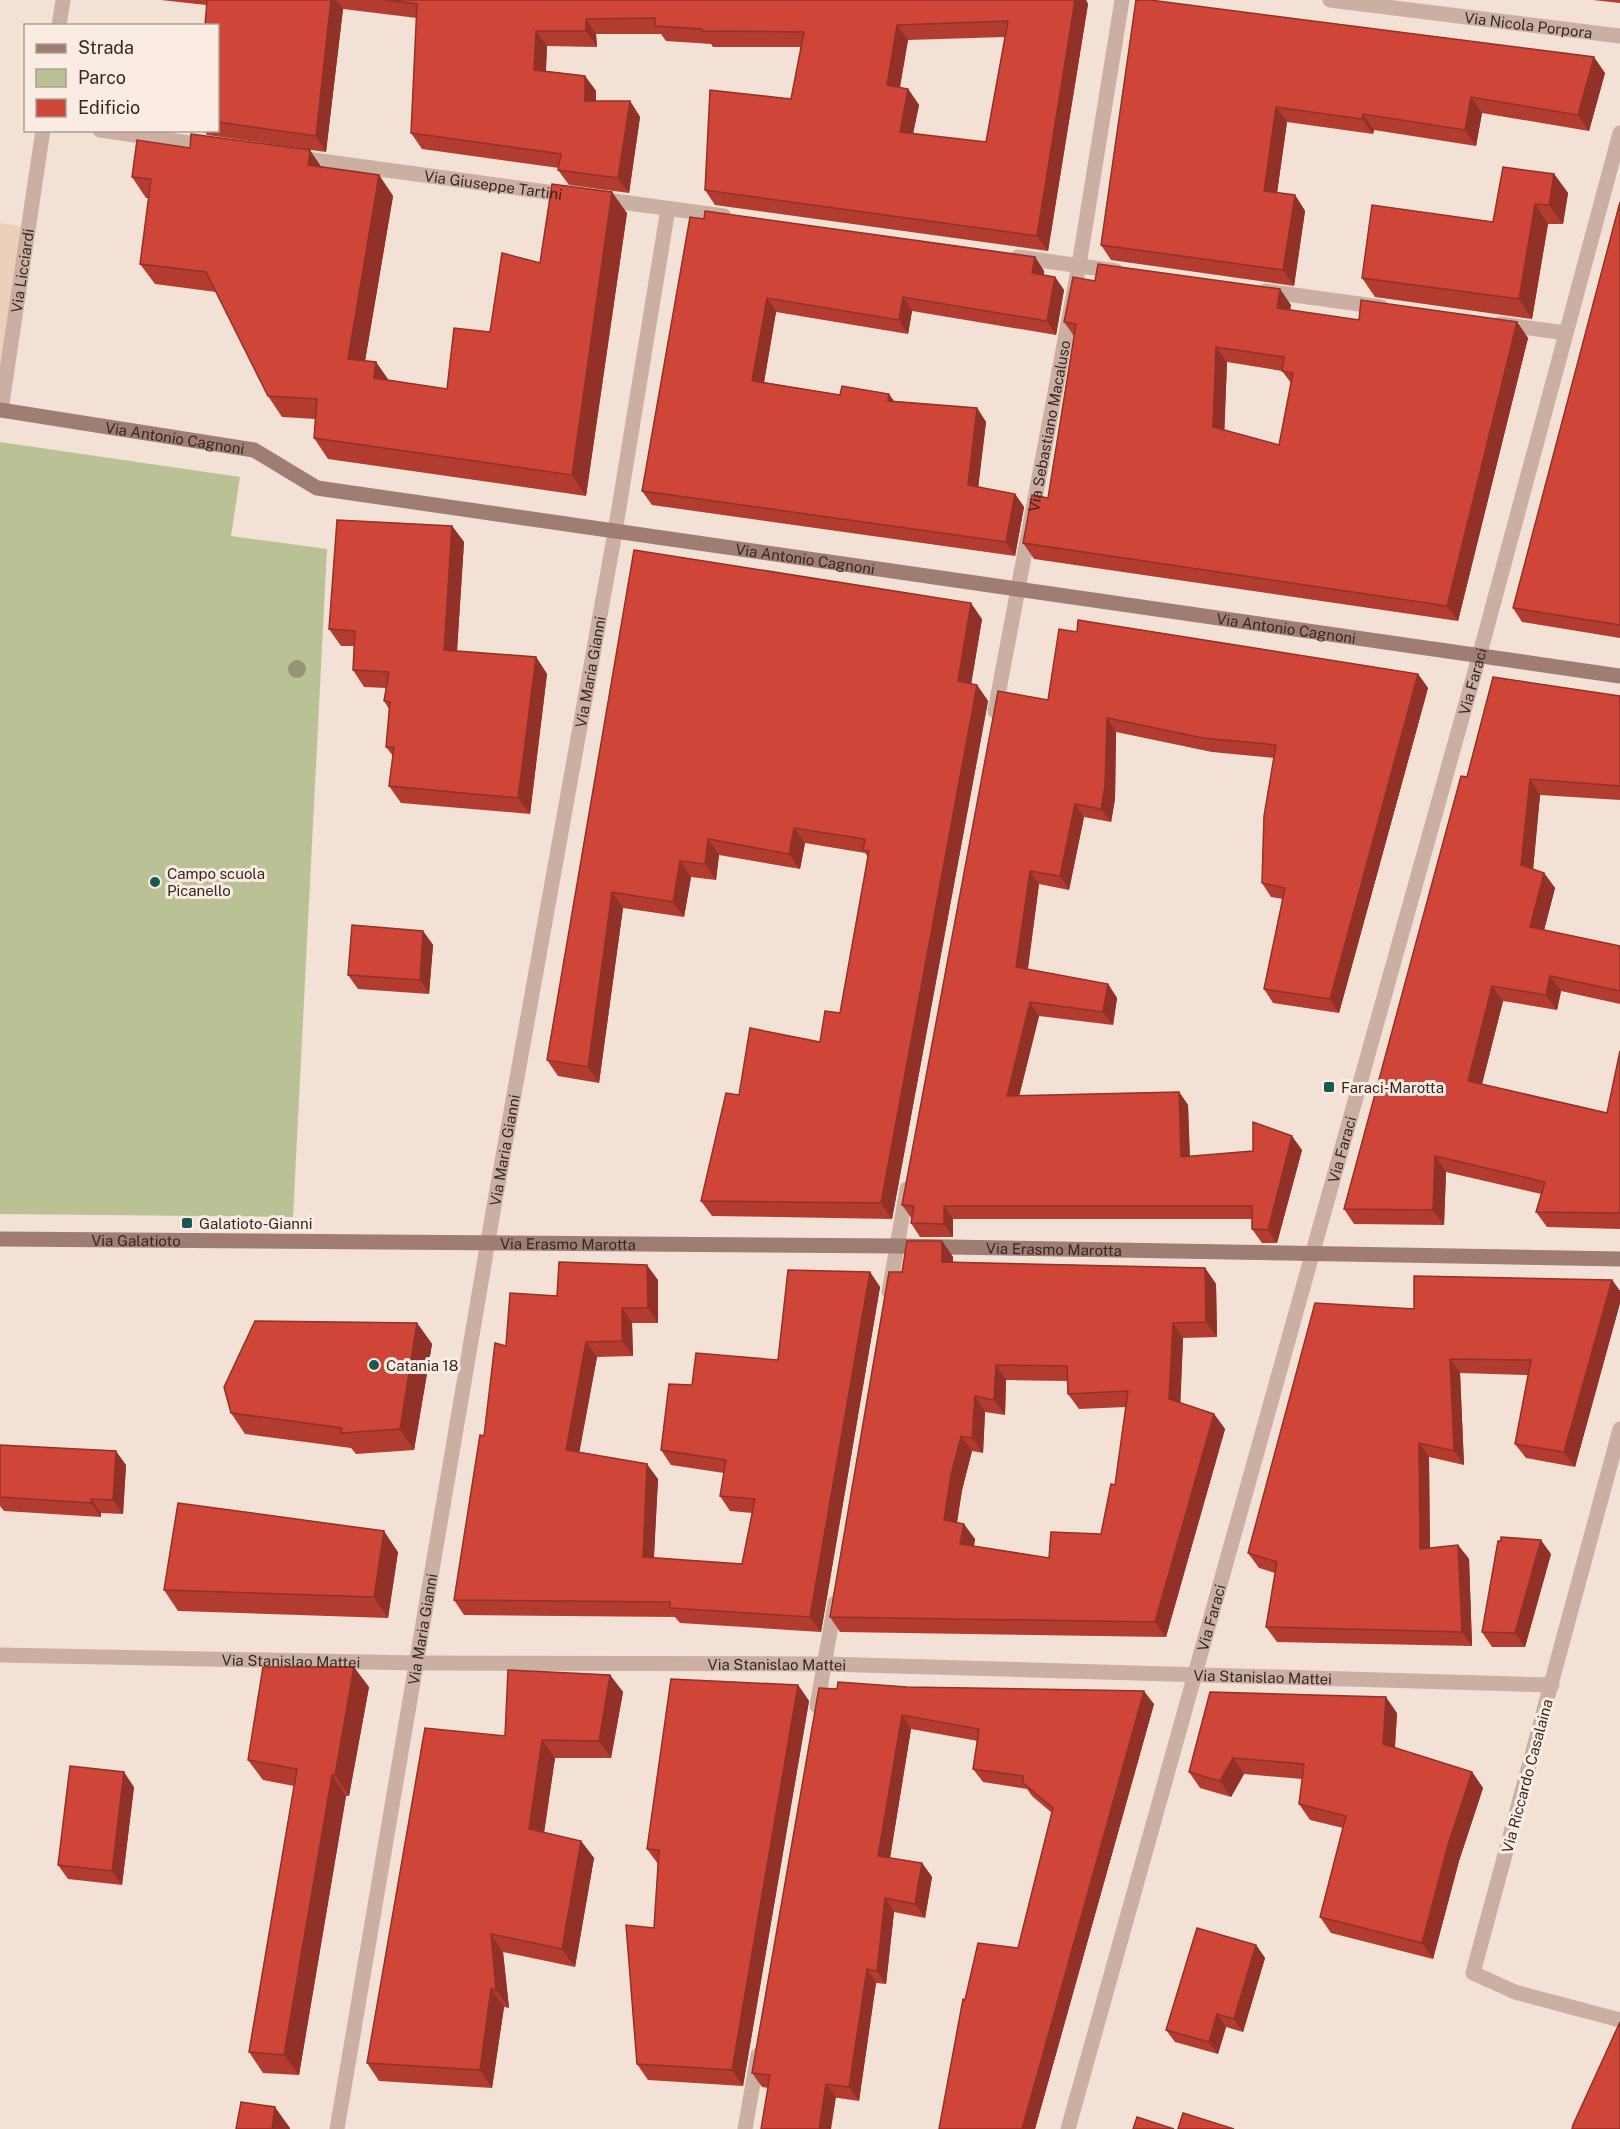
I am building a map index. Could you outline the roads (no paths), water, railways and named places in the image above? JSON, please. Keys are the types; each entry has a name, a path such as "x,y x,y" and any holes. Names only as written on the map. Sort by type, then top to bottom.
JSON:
{"main road":[{"name":"Via Antonio Cagnoni","path":"1,410 254,450 317,488 1620,676"},
{"name":"Via Galatioto","path":"0,1239 488,1242"},
{"name":"Via Erasmo Marotta","path":"488,1242 897,1246 1620,1259"}],"street":[{"path":"59,24 63,0"},
{"name":"Via Sebastiano Macaluso","path":"991,732 1078,265 1122,0"},
{"name":"Via Nicola Porpora","path":"1330,0 1620,36"},
{"name":"Via Licciardi","path":"1,410 43,132"},
{"path":"114,132 230,148"},
{"name":"Via Faraci","path":"1068,2129 1197,1673 1310,1255 1479,657 1620,133"},
{"name":"Via Giuseppe Tartini","path":"289,157 738,218"},
{"name":"Via Maria Gianni","path":"337,2129 488,1242 615,532 668,209"},
{"path":"1008,256 1137,273"},
{"path":"1253,290 1392,309"},
{"path":"1485,322 1566,333"},
{"path":"887,1304 909,1176"},
{"name":"Via Riccardo Casalaina","path":"1620,1429 1473,1973 1515,1992 1620,2020"},
{"path":"815,1722 839,1582"},
{"name":"Via Stanislao Mattei","path":"0,1655 417,1663 825,1664 1552,1685"},
{"path":"745,2129 761,2036"}],"place":[{"name":"Campo scuola Picanello","path":"155,882"},
{"name":"Faraci-Marotta","path":"1329,1087"},
{"name":"Galatioto-Gianni","path":"187,1223"},
{"name":"Catania 18","path":"374,1365"}]}
